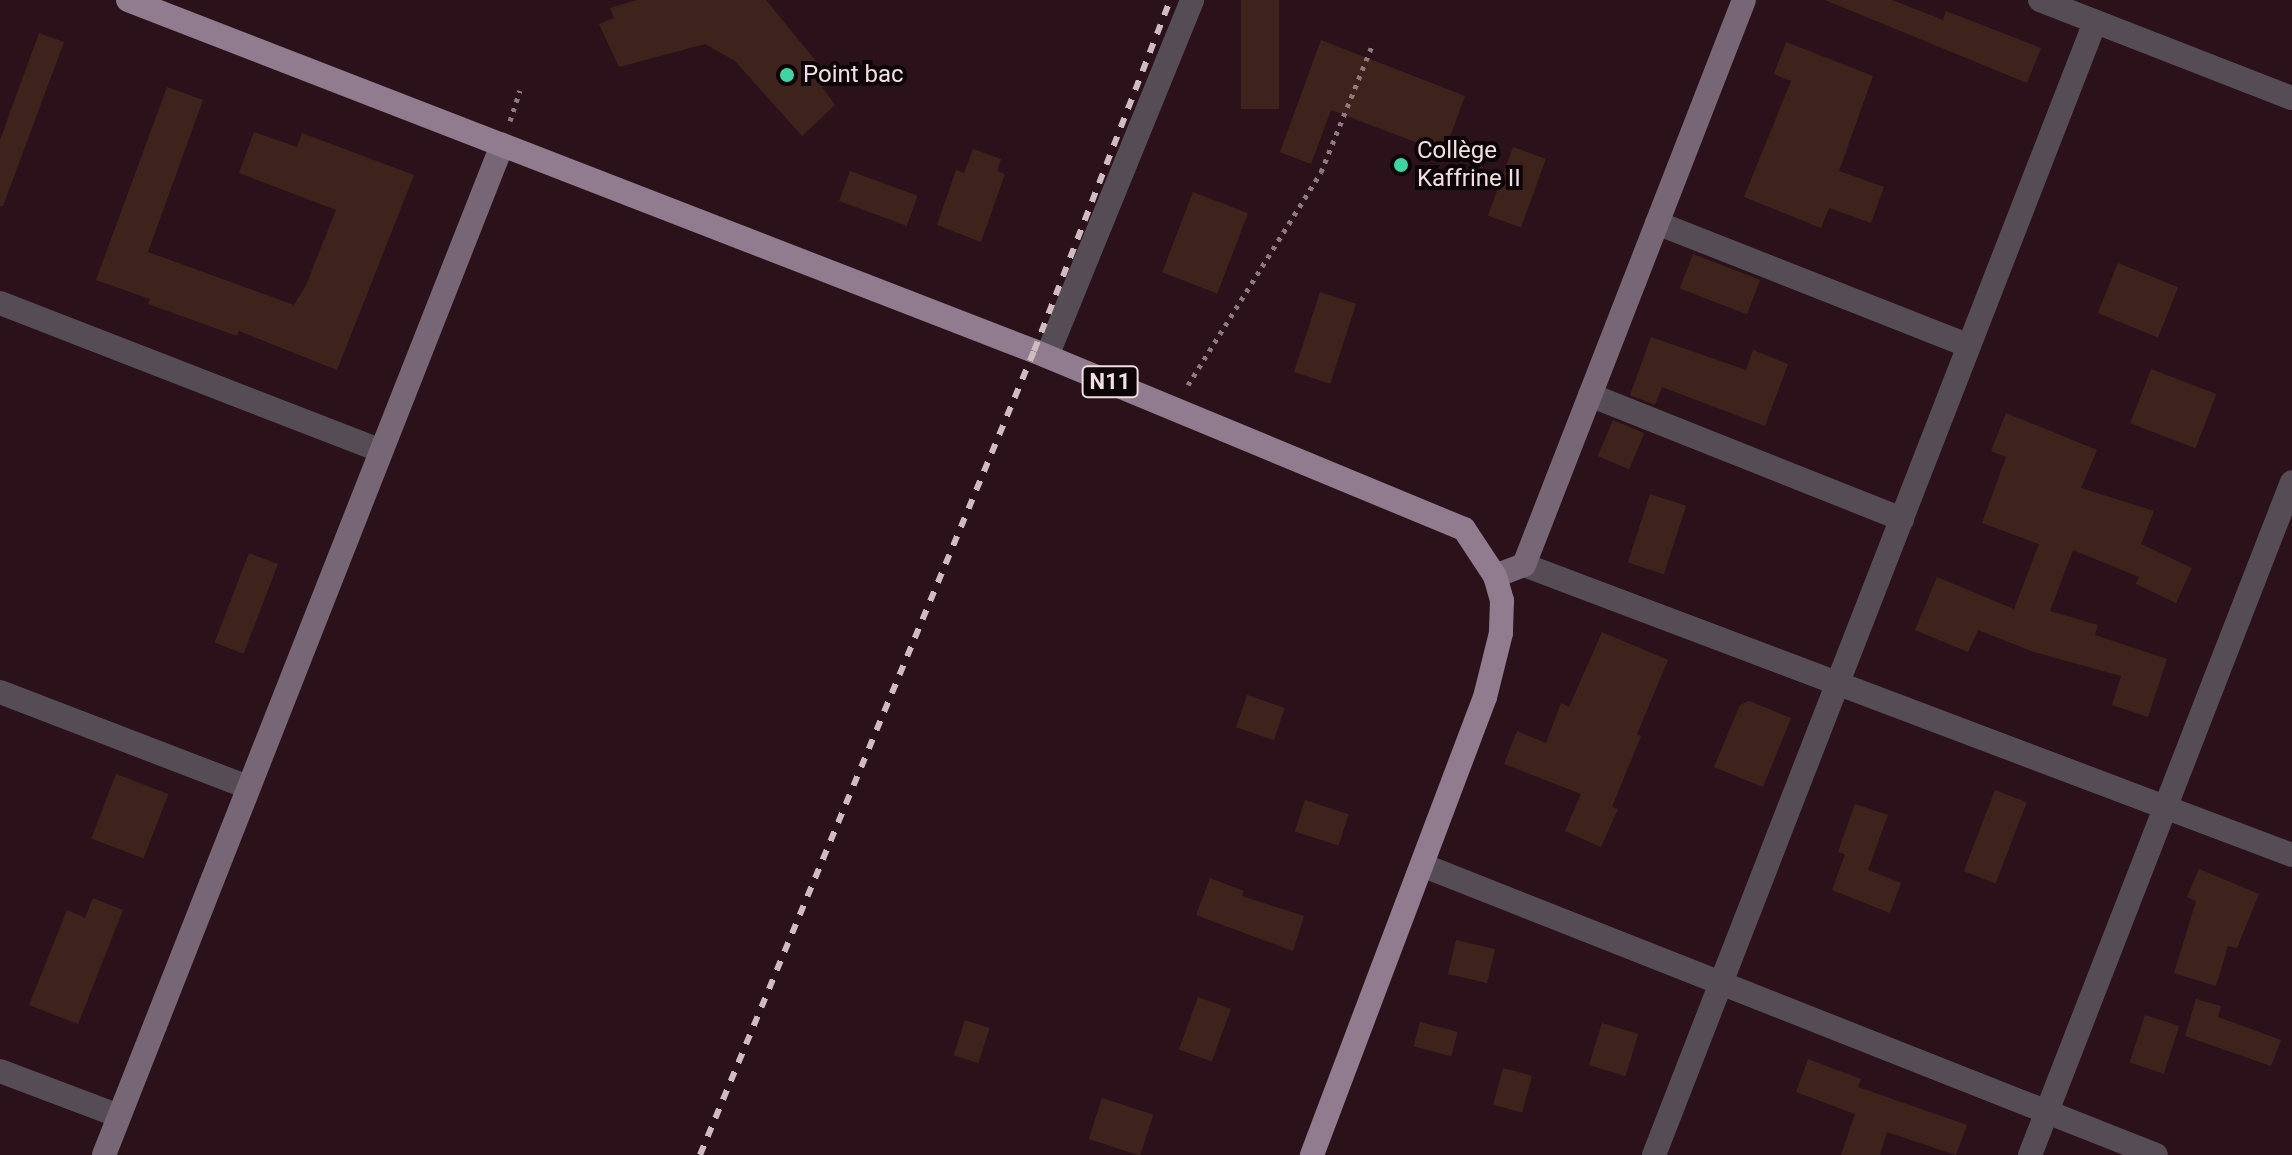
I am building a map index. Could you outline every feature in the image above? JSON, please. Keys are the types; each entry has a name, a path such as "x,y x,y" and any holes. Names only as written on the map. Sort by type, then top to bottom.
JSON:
{"main road":[{"name":"N11","path":"128,0 1047,356 1464,529 1495,576 1502,601 1498,645 1485,697 1312,1155"},
{"path":"1495,576 1524,565 1744,0"},
{"path":"104,1155 379,450 502,145"}],"street":[{"path":"1047,356 1192,0"},
{"path":"2040,0 2292,98"},
{"path":"1654,1155 2095,22"},
{"path":"1657,223 1969,346"},
{"path":"0,303 379,450"},
{"path":"1590,395 1902,519"},
{"path":"2030,1155 2292,482"},
{"path":"1524,565 2292,855"},
{"path":"0,692 248,787"},
{"path":"1422,865 2156,1155"},
{"path":"0,1071 119,1116"}],"path":[{"path":"1174,409 1321,172 1372,46"}],"building":[{"name":"Point bac","path":"637,0 766,0 833,82 822,87 835,105 802,136 735,61 705,44 619,67 599,24 614,18 610,8"},
{"path":"1241,0 1279,0 1279,109 1241,109"},
{"path":"1825,0 1892,0 1943,20 1946,11 2041,48 2027,83"},
{"path":"39,33 64,42 3,206 0,206 0,140"},
{"path":"1321,40 1465,96 1444,153 1331,110 1311,164 1280,152"},
{"path":"1786,42 1873,76 1839,171 1884,187 1871,223 1829,208 1821,228 1744,197 1791,81 1774,74"},
{"path":"167,87 203,100 148,252 294,305 306,285 336,210 239,173 254,132 297,147 302,133 414,175 337,370 239,331 237,336 148,304 150,299 96,280"},
{"path":"1513,147 1546,159 1521,228 1488,216"},
{"path":"973,149 1001,159 997,171 1005,174 981,242 937,225 956,170 964,173"},
{"path":"850,171 918,196 907,226 839,201"},
{"path":"1193,192 1248,213 1217,293 1162,272"},
{"path":"1693,254 1760,280 1747,314 1680,289"},
{"path":"2118,263 2178,287 2158,337 2098,313"},
{"path":"1320,292 1356,304 1330,384 1294,372"},
{"path":"1651,337 1746,370 1753,350 1788,364 1765,426 1662,387 1655,405 1630,395"},
{"path":"2151,369 2216,394 2196,448 2130,423"},
{"path":"2006,413 2097,450 2081,488 2154,511 2141,544 2192,568 2176,603 2136,584 2139,577 2073,550 2050,611 2098,625 2095,635 2167,659 2148,717 2112,705 2121,676 2034,652 1978,630 1968,652 1915,630 1937,577 2014,609 2039,544 1982,523 2006,457 1991,451"},
{"path":"1613,420 1644,433 1629,469 1598,456"},
{"path":"1650,494 1686,506 1664,574 1628,562"},
{"path":"249,553 278,564 244,654 215,643"},
{"path":"1602,632 1668,660 1637,734 1641,736 1612,807 1618,809 1601,847 1565,831 1581,794 1504,764 1517,731 1546,743 1561,703 1569,707"},
{"path":"1247,695 1285,708 1274,740 1236,727"},
{"path":"1749,701 1791,718 1763,787 1714,767 1740,705"},
{"path":"116,774 168,794 144,858 91,838"},
{"path":"1995,790 2027,802 1996,883 1964,871"},
{"path":"1305,800 1349,814 1339,846 1295,831"},
{"path":"1855,804 1888,815 1868,870 1901,883 1890,913 1832,890 1845,854 1838,852"},
{"path":"2199,869 2259,894 2237,948 2228,946 2216,986 2174,973 2196,901 2187,897"},
{"path":"1210,878 1244,891 1242,896 1304,916 1293,951 1196,915"},
{"path":"93,898 123,910 78,1024 29,1005 67,910 85,918"},
{"path":"1456,940 1495,949 1487,983 1448,974"},
{"path":"1198,997 1231,1009 1212,1062 1179,1050"},
{"path":"2196,999 2221,1006 2218,1017 2281,1040 2271,1066 2185,1036"},
{"path":"2145,1015 2179,1026 2164,1074 2130,1063"},
{"path":"965,1020 990,1028 978,1063 954,1055"},
{"path":"1420,1022 1458,1032 1451,1056 1414,1046"},
{"path":"1602,1023 1638,1034 1625,1076 1589,1065"},
{"path":"1808,1059 1861,1079 1858,1087 1967,1125 1956,1155 1887,1132 1880,1155 1841,1155 1855,1114 1796,1092"},
{"path":"1503,1068 1532,1076 1522,1112 1493,1105"},
{"path":"1102,1098 1153,1115 1140,1155 1089,1139"}],"railway":[{"path":"700,1155 1034,351 1170,0"}],"place":[{"name":"Point bac","path":"787,75"},
{"name":"Collège Kaffrine II","path":"1401,165"}]}
